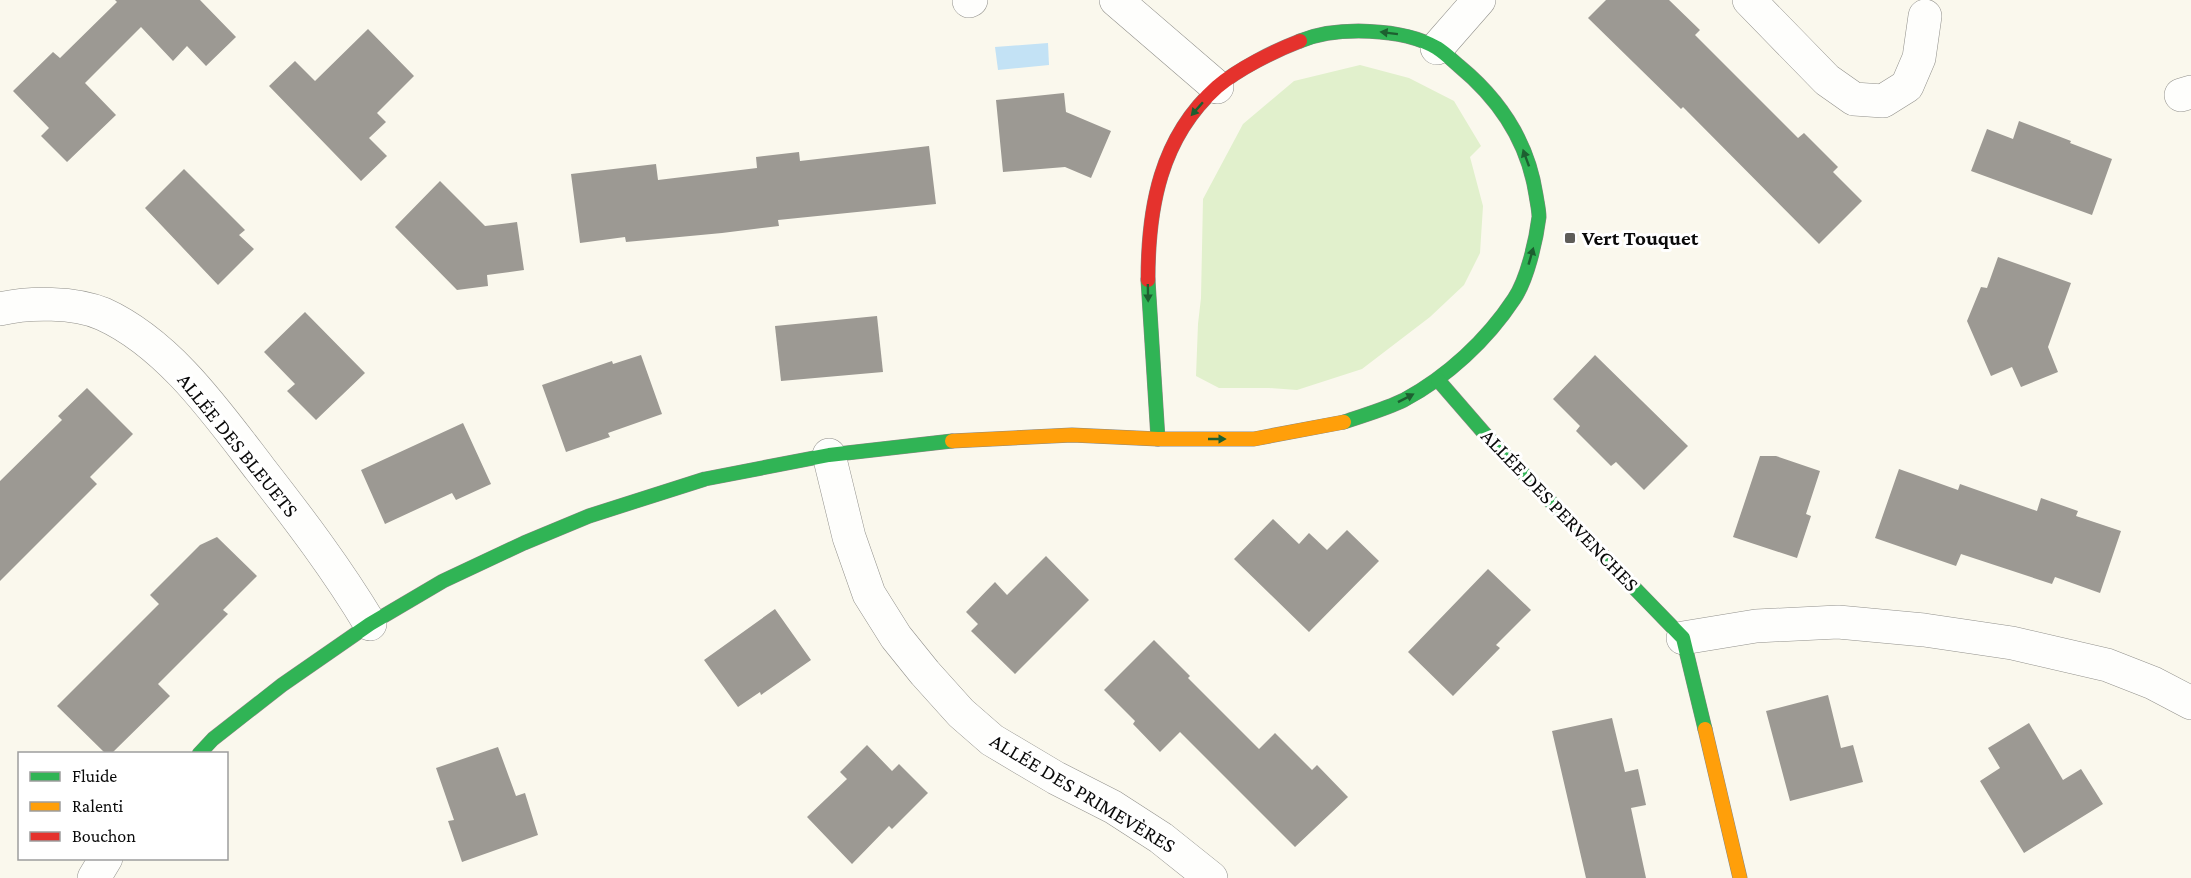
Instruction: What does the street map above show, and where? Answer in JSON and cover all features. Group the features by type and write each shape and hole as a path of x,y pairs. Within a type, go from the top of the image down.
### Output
{"street":[{"path":"1116,0 1217,87"},
{"path":"1437,48 1479,0"},
{"path":"1749,0 1827,80 1854,99 1883,101 1907,86 1919,58 1925,16"},
{"path":"200,752 213,739 282,685 370,624 443,581 589,516 705,479 830,455 921,443 996,437 1071,435 1158,439 1254,439 1339,424 1402,401 1438,380 1484,336 1515,298 1532,256 1539,215 1533,176 1520,140 1498,104 1470,75 1437,48 1395,33 1356,31 1312,36 1270,53 1217,87 1187,121 1165,160 1156,192 1148,239 1148,284 1158,439"},
{"name":"ALLÉE DES BLEUETS","path":"0,309 21,304 63,305 101,314 135,333 170,362 208,402 319,545 370,624"},
{"name":"ALLÉE DES PERVENCHES","path":"1438,380 1484,433 1683,638"},
{"name":"ALLÉE DES PRIMEVÈRES","path":"830,455 849,537 869,594 896,637 961,713 992,740 1056,778 1113,807 1161,838 1211,878"},
{"path":"1740,878 1683,638 1756,626 1838,621 1924,630 2012,643 2107,665 2153,683 2191,704"},
{"path":"94,878 105,860"}],"green space":[{"path":"1360,65 1409,78 1454,101 1481,146 1470,157 1483,206 1480,253 1464,285 1430,317 1362,369 1297,390 1219,388 1196,376 1201,298 1203,199 1243,124 1294,81"}],"water":[{"path":"1048,43 1049,65 998,70 995,47"}],"building":[{"path":"115,0 200,0 236,37 206,66 187,46 173,61 141,27 85,83 116,115 67,162 41,136 49,128 13,91 53,52 60,58 117,2"},
{"path":"1606,0 1669,0 1700,30 1695,35 1798,138 1804,133 1838,167 1833,172 1862,201 1819,244 1683,107 1681,109 1588,18"},
{"path":"368,29 414,76 377,113 386,122 369,138 387,156 361,181 269,86 295,61 315,81"},
{"path":"1064,93 1066,112 1111,131 1091,178 1065,167 1003,172 996,100"},
{"path":"2019,121 2112,159 2092,215 1971,171 1987,129 2013,139"},
{"path":"929,146 936,204 778,220 779,226 722,233 626,242 625,237 580,243 571,174 656,164 658,180 757,168 756,157 799,152 800,161"},
{"path":"184,169 245,230 239,235 254,249 218,285 145,208"},
{"path":"440,181 485,226 517,222 524,270 487,275 488,286 457,290 395,227"},
{"path":"1998,257 2071,283 2048,347 2058,372 2021,387 2012,367 1991,376 1967,321 1981,287 1987,288"},
{"path":"305,312 365,373 316,420 287,391 295,384 264,352"},
{"path":"877,316 883,372 781,381 775,326"},
{"path":"641,355 662,414 608,433 610,437 566,452 542,385 612,361 613,364"},
{"path":"1595,355 1688,446 1644,490 1616,462 1611,466 1576,431 1580,426 1553,399"},
{"path":"87,388 133,434 90,477 97,484 0,581 0,481 62,420 58,416"},
{"path":"463,423 491,484 456,500 452,493 385,524 361,470"},
{"path":"1760,456 1776,456 1820,471 1806,514 1811,516 1797,558 1733,537"},
{"path":"1899,469 1958,490 1960,484 2037,511 2041,498 2078,511 2076,516 2121,531 2100,593 2055,577 2052,584 1961,554 1956,566 1875,538"},
{"path":"1273,519 1299,544 1309,533 1327,550 1347,530 1379,561 1309,632 1234,559"},
{"path":"217,537 257,576 223,610 228,614 158,684 170,696 113,752 104,752 57,706 159,604 150,595 200,545"},
{"path":"1046,556 1089,600 1015,674 971,631 978,624 966,612 995,582 1007,595"},
{"path":"1488,569 1531,610 1496,645 1500,648 1453,696 1408,652"},
{"path":"775,609 811,660 761,695 760,692 738,707 704,660"},
{"path":"1154,640 1190,676 1188,678 1259,749 1275,733 1312,770 1317,765 1348,797 1295,847 1180,732 1160,752 1133,724 1135,721 1104,690"},
{"path":"1828,695 1841,748 1853,745 1863,782 1790,801 1766,711"},
{"path":"1612,718 1625,772 1638,769 1646,805 1631,808 1646,878 1586,878 1552,731"},
{"path":"2029,723 2063,780 2081,769 2103,804 2024,853 1980,781 2000,768 1988,748"},
{"path":"867,745 892,771 899,764 928,793 892,829 889,826 852,864 807,817 847,779 840,772"},
{"path":"498,747 516,796 525,793 538,835 462,862 448,821 454,820 436,768"}],"traffic: fast":[{"path":"1300,41 1332,33 1370,31 1406,36 1423,41 1440,50 1487,93 1510,123 1526,157 1539,212 1533,248 1519,291 1479,343 1451,369 1420,391 1390,406 1344,422"},
{"path":"1148,280 1158,439"},
{"path":"1438,380 1484,433 1683,638 1705,729"},
{"path":"201,752 213,739 282,685 370,624 443,581 589,516 705,479 829,455 952,441"}],"traffic: slow":[{"path":"952,441 1072,435 1158,439 1254,439 1344,422"},
{"path":"1705,729 1740,878"}],"traffic: jam":[{"path":"1148,280 1155,201 1170,151 1182,129 1198,107 1226,80 1257,61 1300,41"}],"place":[{"name":"Vert Touquet","path":"1570,238"}]}
